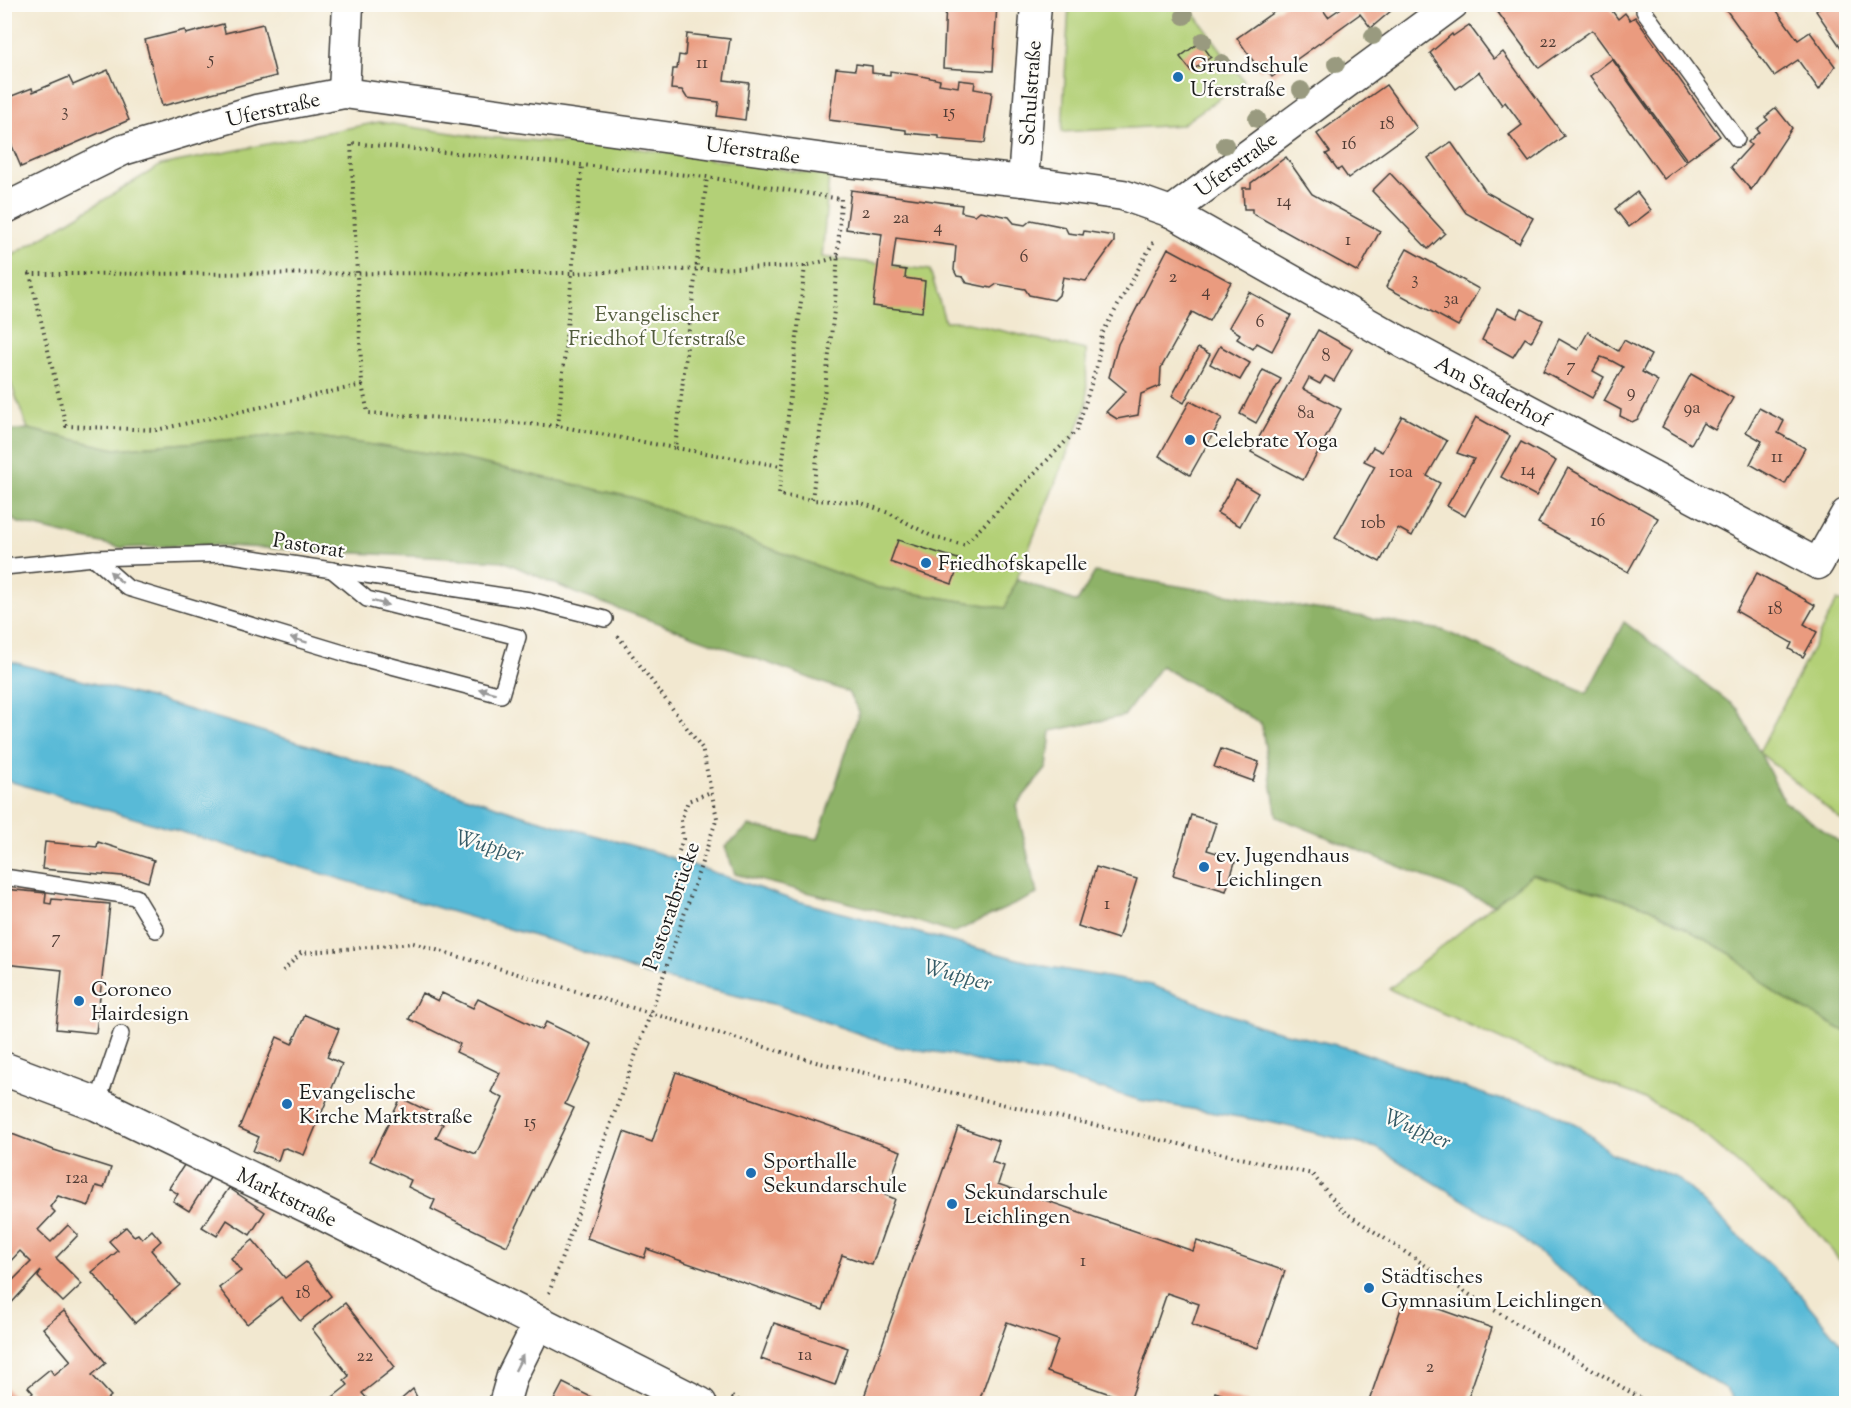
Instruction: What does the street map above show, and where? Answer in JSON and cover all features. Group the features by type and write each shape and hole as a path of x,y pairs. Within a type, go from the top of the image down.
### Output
{"main road":[{"name":"Marktstraße","path":"4,1070 98,1104 322,1213 700,1404"}],"street":[{"path":"344,93 348,4"},
{"name":"Schulstraße","path":"1023,181 1036,4"},
{"name":"Uferstraße","path":"4,209 123,150 256,111 344,93 847,162 1023,181 1123,195 1171,212 1453,4"},
{"name":"Am Staderhof","path":"1171,212 1403,343 1818,564 1846,514"},
{"path":"504,1404 512,1376 551,1330"}],"lane":[{"path":"1645,4 1644,11 1737,139"},
{"name":"Pastorat","path":"4,567 94,558 226,554 530,600 605,619"},
{"path":"94,558 128,588 350,655 501,695 518,637 367,599 332,570"},
{"path":"4,877 136,897 156,930"},
{"path":"98,1104 121,1034"}],"path":[{"path":"782,466 558,426 368,413 362,385 351,143 707,177 841,199"},
{"path":"812,500 838,257 841,199 847,162"},
{"path":"558,426 582,165"},
{"path":"675,448 707,177"},
{"path":"805,266 779,495 812,500 859,502 889,513 933,537 964,545 1077,430 1096,365 1102,333 1171,212"},
{"path":"362,385 156,430 66,426 30,274 573,273 805,266 838,257"},
{"path":"605,619 702,748 712,792 688,801 681,820 683,839 679,851"},
{"name":"Pastoratbrücke","path":"551,1330 653,1005 717,818 712,792"},
{"path":"283,971 301,953 413,943 650,1015 816,1062 1312,1174 1343,1210 1476,1299 1650,1404"}],"green space":[{"path":"1069,5 1188,5 1244,81 1181,125 1062,132"},
{"name":"Evangelischer Friedhof Uferstraße","path":"379,122 472,136 634,148 829,176 822,257 930,270 945,321 959,321 1086,350 1087,404 1005,608 874,587 634,498 454,457 298,434 115,449 28,429 5,368 5,260 161,165"},
{"path":"28,429 115,449 298,434 454,457 634,498 874,587 1005,608 1017,579 1077,602 1095,572 1442,630 1587,693 1624,622 1738,709 1784,801 1846,847 1846,1032 1777,995 1731,954 1648,907 1532,874 1494,905 1277,817 1261,723 1161,666 1124,716 1051,731 1047,768 1016,805 1037,894 953,933 897,915 735,874 725,847 749,826 818,839 859,712 848,692 578,594 503,561 207,545 122,548 19,523 5,515 5,431"},
{"path":"1837,600 1846,605 1846,824 1759,752"},
{"path":"1532,874 1648,907 1731,954 1777,995 1846,1032 1846,1268 1814,1229 1691,1124 1637,1095 1575,1073 1389,989"}],"water":[{"name":"Wupper","path":"5,660 149,698 332,752 526,816 655,852 790,899 1044,966 1151,985 1265,1028 1349,1048 1498,1099 1543,1107 1579,1126 1611,1153 1677,1178 1795,1289 1846,1349 1846,1403 1738,1403 1726,1389 1658,1348 1598,1296 1558,1269 1510,1228 1377,1148 1274,1123 1139,1100 1061,1077 991,1065 950,1054 897,1047 777,1005 646,975 561,944 5,780"}],"building":[{"path":"946,4 997,4 993,71 943,68"},
{"path":"1285,4 1319,4 1328,17 1347,4 1399,4 1371,28 1360,14 1272,77 1265,67 1260,71 1237,38"},
{"path":"1497,4 1607,4 1618,19 1625,13 1630,20 1635,17 1720,136 1687,160 1592,30 1539,68 1494,7"},
{"path":"1722,4 1772,4 1798,40 1810,32 1835,66 1819,90 1798,60 1774,76"},
{"path":"1825,4 1841,4 1846,12 1846,47 1842,49 1816,11"},
{"path":"223,24 225,33 263,24 276,76 162,106 145,40 185,30 186,34"},
{"path":"1469,25 1494,59 1503,52 1564,136 1529,162 1509,135 1522,125 1505,102 1502,105 1479,72 1456,89 1430,53 1452,34 1453,36"},
{"path":"687,34 730,39 724,80 749,83 745,120 717,116 719,102 687,98 682,90 671,89 673,69 677,69 679,55 685,56"},
{"path":"1200,42 1211,57 1191,71 1180,57"},
{"path":"1612,59 1686,162 1664,179 1590,76"},
{"path":"856,64 872,66 872,73 890,75 890,71 917,75 940,80 939,84 958,87 959,80 975,82 974,89 992,92 985,143 939,139 939,136 906,133 906,130 829,120 836,68 855,70"},
{"path":"108,70 129,120 21,167 4,127 4,99 32,88 33,92 69,77 73,85"},
{"path":"1386,85 1417,128 1348,178 1341,168 1338,170 1326,154 1330,152 1317,134"},
{"path":"1776,108 1792,128 1751,190 1731,167 1751,145 1748,142 1759,132 1757,129 1768,120 1765,117"},
{"path":"1451,142 1486,192 1533,218 1519,243 1466,213 1428,158"},
{"path":"1286,157 1312,194 1380,231 1358,272 1252,213 1252,209 1244,209 1243,188 1251,188 1251,183"},
{"path":"1390,173 1445,233 1428,249 1372,191"},
{"path":"851,190 962,205 961,212 975,215 980,211 1009,217 1014,223 1025,225 1031,220 1065,227 1068,233 1083,235 1084,231 1114,236 1114,242 1086,281 1063,277 1059,295 1054,300 1029,295 1025,289 997,284 991,288 967,283 963,277 957,276 954,270 956,246 896,238 892,268 906,270 905,278 925,281 922,312 873,306 882,234 846,229"},
{"path":"1637,192 1651,210 1629,227 1615,209"},
{"path":"1168,248 1231,282 1209,321 1192,312 1161,368 1160,386 1141,394 1138,415 1117,419 1106,412 1126,391 1109,377 1118,344"},
{"path":"1407,249 1479,289 1458,326 1386,287"},
{"path":"1249,292 1291,315 1272,351 1257,343 1253,349 1237,339 1240,334 1229,327"},
{"path":"1497,308 1517,318 1522,309 1543,320 1531,342 1525,338 1513,357 1482,340"},
{"path":"1318,330 1352,349 1334,381 1325,376 1320,384 1309,378 1303,389 1341,409 1303,480 1251,452"},
{"path":"1588,332 1618,351 1624,340 1651,355 1642,372 1658,381 1638,419 1632,422 1620,416 1621,410 1604,401 1623,367 1612,361 1601,357 1593,371 1604,377 1592,398 1543,371 1559,339 1578,350"},
{"path":"1220,346 1250,363 1240,380 1210,364"},
{"path":"1198,348 1210,354 1184,403 1172,396"},
{"path":"1263,370 1281,379 1256,423 1240,414"},
{"path":"1691,374 1733,398 1715,430 1703,423 1691,444 1662,427"},
{"path":"1190,401 1222,418 1190,475 1159,456"},
{"path":"1759,408 1784,421 1778,433 1805,448 1785,484 1750,464 1762,441 1746,432"},
{"path":"1402,416 1447,441 1427,476 1440,483 1412,536 1398,528 1380,562 1335,538 1375,466 1364,461 1373,447 1382,452"},
{"path":"1476,417 1510,436 1465,516 1447,506 1474,459 1457,453"},
{"path":"1521,442 1556,461 1536,496 1501,477"},
{"path":"1568,468 1658,518 1628,572 1538,523"},
{"path":"1236,480 1258,493 1240,526 1217,513"},
{"name":"Friedhofskapelle","path":"898,540 961,560 952,584 890,562"},
{"path":"1757,573 1815,605 1804,624 1817,632 1803,657 1789,649 1792,643 1736,611"},
{"path":"1221,749 1259,762 1253,781 1214,767"},
{"name":"ev. Jugendhaus Leichlingen","path":"1191,815 1216,823 1207,850 1236,859 1226,891 1173,875"},
{"path":"45,842 97,847 98,842 154,860 148,882 134,877 42,869"},
{"path":"1096,867 1137,879 1118,939 1078,926"},
{"path":"4,889 46,893 45,903 51,904 52,899 110,904 96,1033 56,1029 62,970 4,964"},
{"path":"422,993 438,1001 442,993 473,1008 478,999 542,1030 546,1022 592,1044 565,1104 574,1108 507,1246 431,1209 435,1200 408,1187 411,1180 370,1161 401,1098 430,1112 427,1117 443,1124 436,1138 476,1154 503,1098 491,1092 500,1073 456,1052 460,1044 409,1019"},
{"name":"Evangelische Kirche Marktstraße","path":"305,1015 339,1029 327,1057 342,1064 304,1155 286,1148 282,1149 278,1161 253,1151 259,1137 239,1128 277,1037 292,1044"},
{"name":"Sporthalle Sekundarschule","path":"676,1072 901,1151 885,1195 895,1199 872,1265 842,1255 823,1310 647,1249 644,1258 587,1238 624,1132 652,1142"},
{"name":"Sekundarschule Leichlingen","path":"958,1127 999,1141 992,1162 1004,1166 998,1184 1193,1251 1197,1241 1285,1271 1258,1348 1192,1325 1199,1304 1167,1293 1130,1401 1047,1372 1058,1340 1007,1322 978,1404 883,1404 864,1397"},
{"path":"4,1131 111,1168 104,1188 96,1186 89,1206 58,1196 50,1207 55,1212 38,1230 51,1242 68,1225 78,1235 56,1258 82,1284 63,1302 38,1277 41,1271 4,1311 4,1282 8,1285 31,1262 20,1251 4,1268"},
{"path":"186,1162 210,1178 189,1211 173,1201 178,1194 169,1188"},
{"path":"229,1188 265,1212 250,1235 227,1220 217,1236 202,1227"},
{"path":"126,1227 134,1236 138,1234 142,1239 152,1230 161,1241 151,1250 180,1285 135,1323 92,1272 118,1251 109,1241"},
{"path":"253,1240 285,1278 306,1262 331,1296 300,1321 281,1297 247,1324 219,1288 241,1271 231,1258"},
{"path":"1405,1297 1492,1328 1466,1404 1368,1404"},
{"path":"345,1303 395,1367 362,1393 369,1401 366,1404 324,1404 348,1385 344,1380 349,1376 312,1329"},
{"path":"64,1311 106,1363 92,1375 111,1396 102,1404 26,1404 26,1399 33,1393 28,1387 50,1369 54,1375 71,1361 43,1328"},
{"path":"774,1323 848,1348 835,1385 761,1359"},
{"path":"563,1383 595,1399 593,1404 552,1404"},
{"path":"4,1385 19,1404 4,1404"},
{"path":"413,1389 420,1404 396,1404"},
{"path":"1215,1392 1248,1403 1248,1404 1211,1404"}],"place":[{"name":"Grundschule Uferstraße","path":"1178,77"},
{"name":"Celebrate Yoga","path":"1190,440"},
{"name":"Friedhofskapelle","path":"926,563"},
{"name":"ev. Jugendhaus Leichlingen","path":"1204,867"},
{"name":"Coroneo Hairdesign","path":"79,1001"},
{"name":"Evangelische Kirche Marktstraße","path":"287,1104"},
{"name":"Sporthalle Sekundarschule","path":"751,1173"},
{"name":"Sekundarschule Leichlingen","path":"952,1204"},
{"name":"Städtisches Gymnasium Leichlingen","path":"1369,1288"}]}
